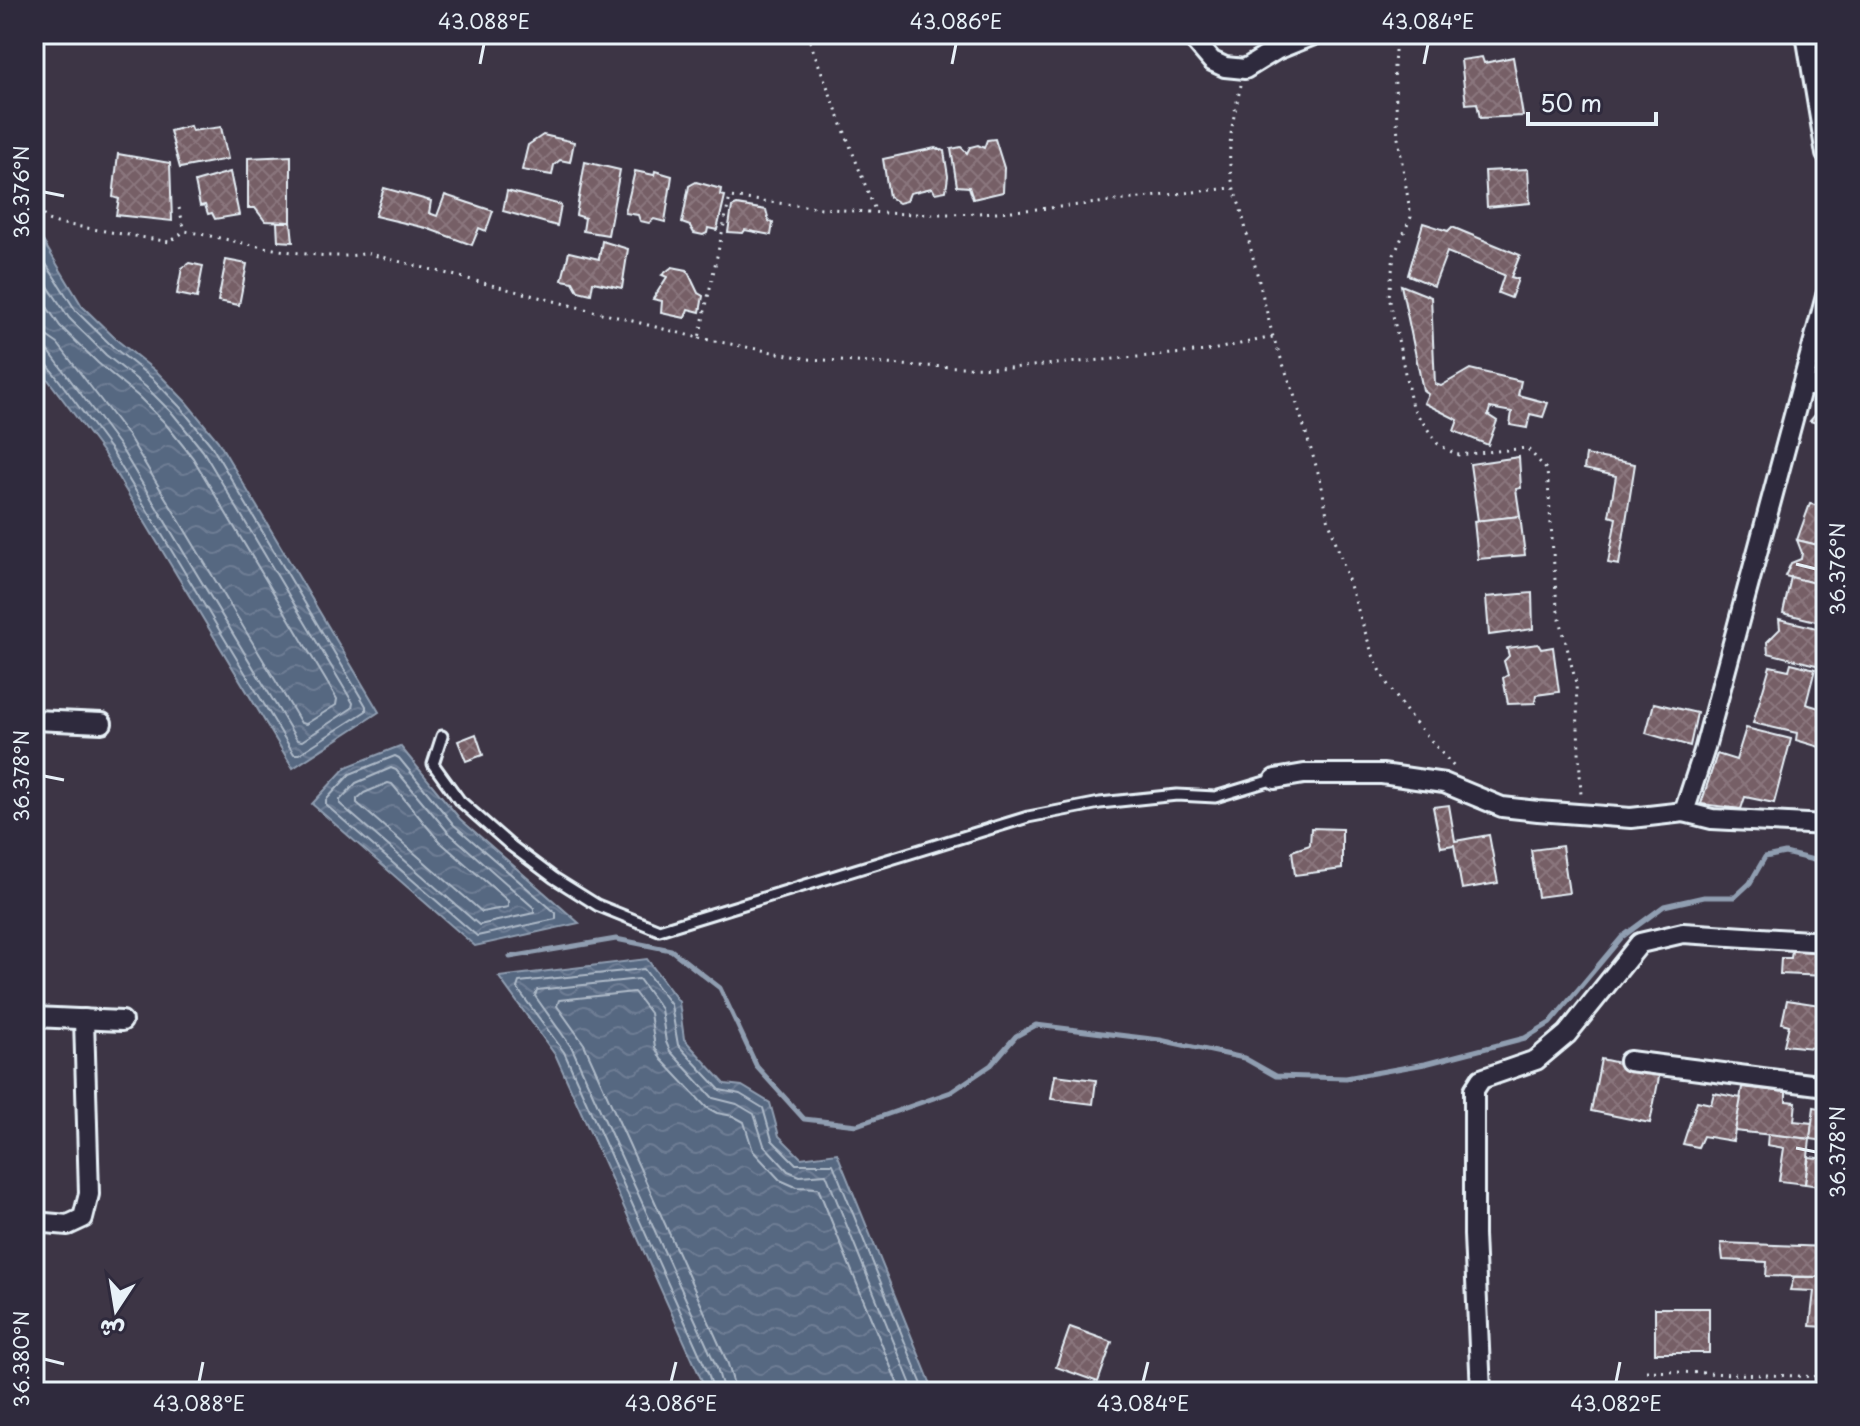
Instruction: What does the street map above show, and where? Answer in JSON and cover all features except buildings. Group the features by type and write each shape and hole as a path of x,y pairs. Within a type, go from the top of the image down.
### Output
{"street":[{"path":"1189,34 1212,61 1225,67 1245,69 1276,50 1316,34"},
{"path":"1806,34 1826,154"},
{"path":"1684,812 1704,751 1826,296"},
{"path":"1802,386 1826,386"},
{"path":"34,729 34,720 102,723"},
{"path":"1275,779 1304,774 1382,774 1444,783 1502,807 1631,818 1684,812 1712,819 1826,825"},
{"path":"1481,1392 1474,1235 1474,1090 1481,1079 1536,1060 1567,1034 1640,943 1683,933 1826,942"},
{"path":"34,1017 122,1021"},
{"path":"34,1222 68,1225 83,1218 89,1194 84,1019"},
{"path":"1629,1061 1826,1086"}],"lane":[{"path":"442,736 433,764 459,800 510,845 554,878 597,905 659,930 1028,817 1100,803 1161,796 1215,797 1275,779"}],"path":[{"path":"807,34 876,213"},
{"path":"1396,34 1394,67 1398,138 1411,217 1394,255 1389,296 1412,407 1438,444 1457,455 1527,448 1547,470 1557,607 1576,683 1581,813"},
{"path":"1245,69 1232,117 1229,168 1232,188 1240,206 1273,337 1321,482 1327,515 1372,653 1386,682 1408,714 1460,774"},
{"path":"34,144 39,207 45,219 170,242 185,231 339,257 349,258 366,253 699,338 809,359 1009,368 1207,351 1273,337"},
{"path":"699,338 730,197 876,213 924,215 1014,212 1232,188"},
{"path":"179,208 185,231"},
{"path":"1646,1371 1826,1377"}],"water":[{"path":"34,226 82,306 118,341 158,373 218,441 379,712 293,768 104,454 34,361"},
{"path":"400,746 460,819 579,923 475,946 312,804 346,767"},
{"path":"647,959 679,1002 684,1039 725,1084 742,1086 770,1103 779,1136 801,1158 837,1153 934,1392 707,1392 556,1056 499,977"}],"waterway":[{"path":"510,957 616,939 671,950 720,988 757,1067 804,1119 857,1125 951,1092 991,1065 1016,1036 1036,1025 1160,1040 1244,1058 1276,1076 1346,1078 1425,1064 1525,1038 1550,1023 1622,937 1664,906 1704,897 1735,897 1750,883 1765,857 1785,853 1826,863"}]}
